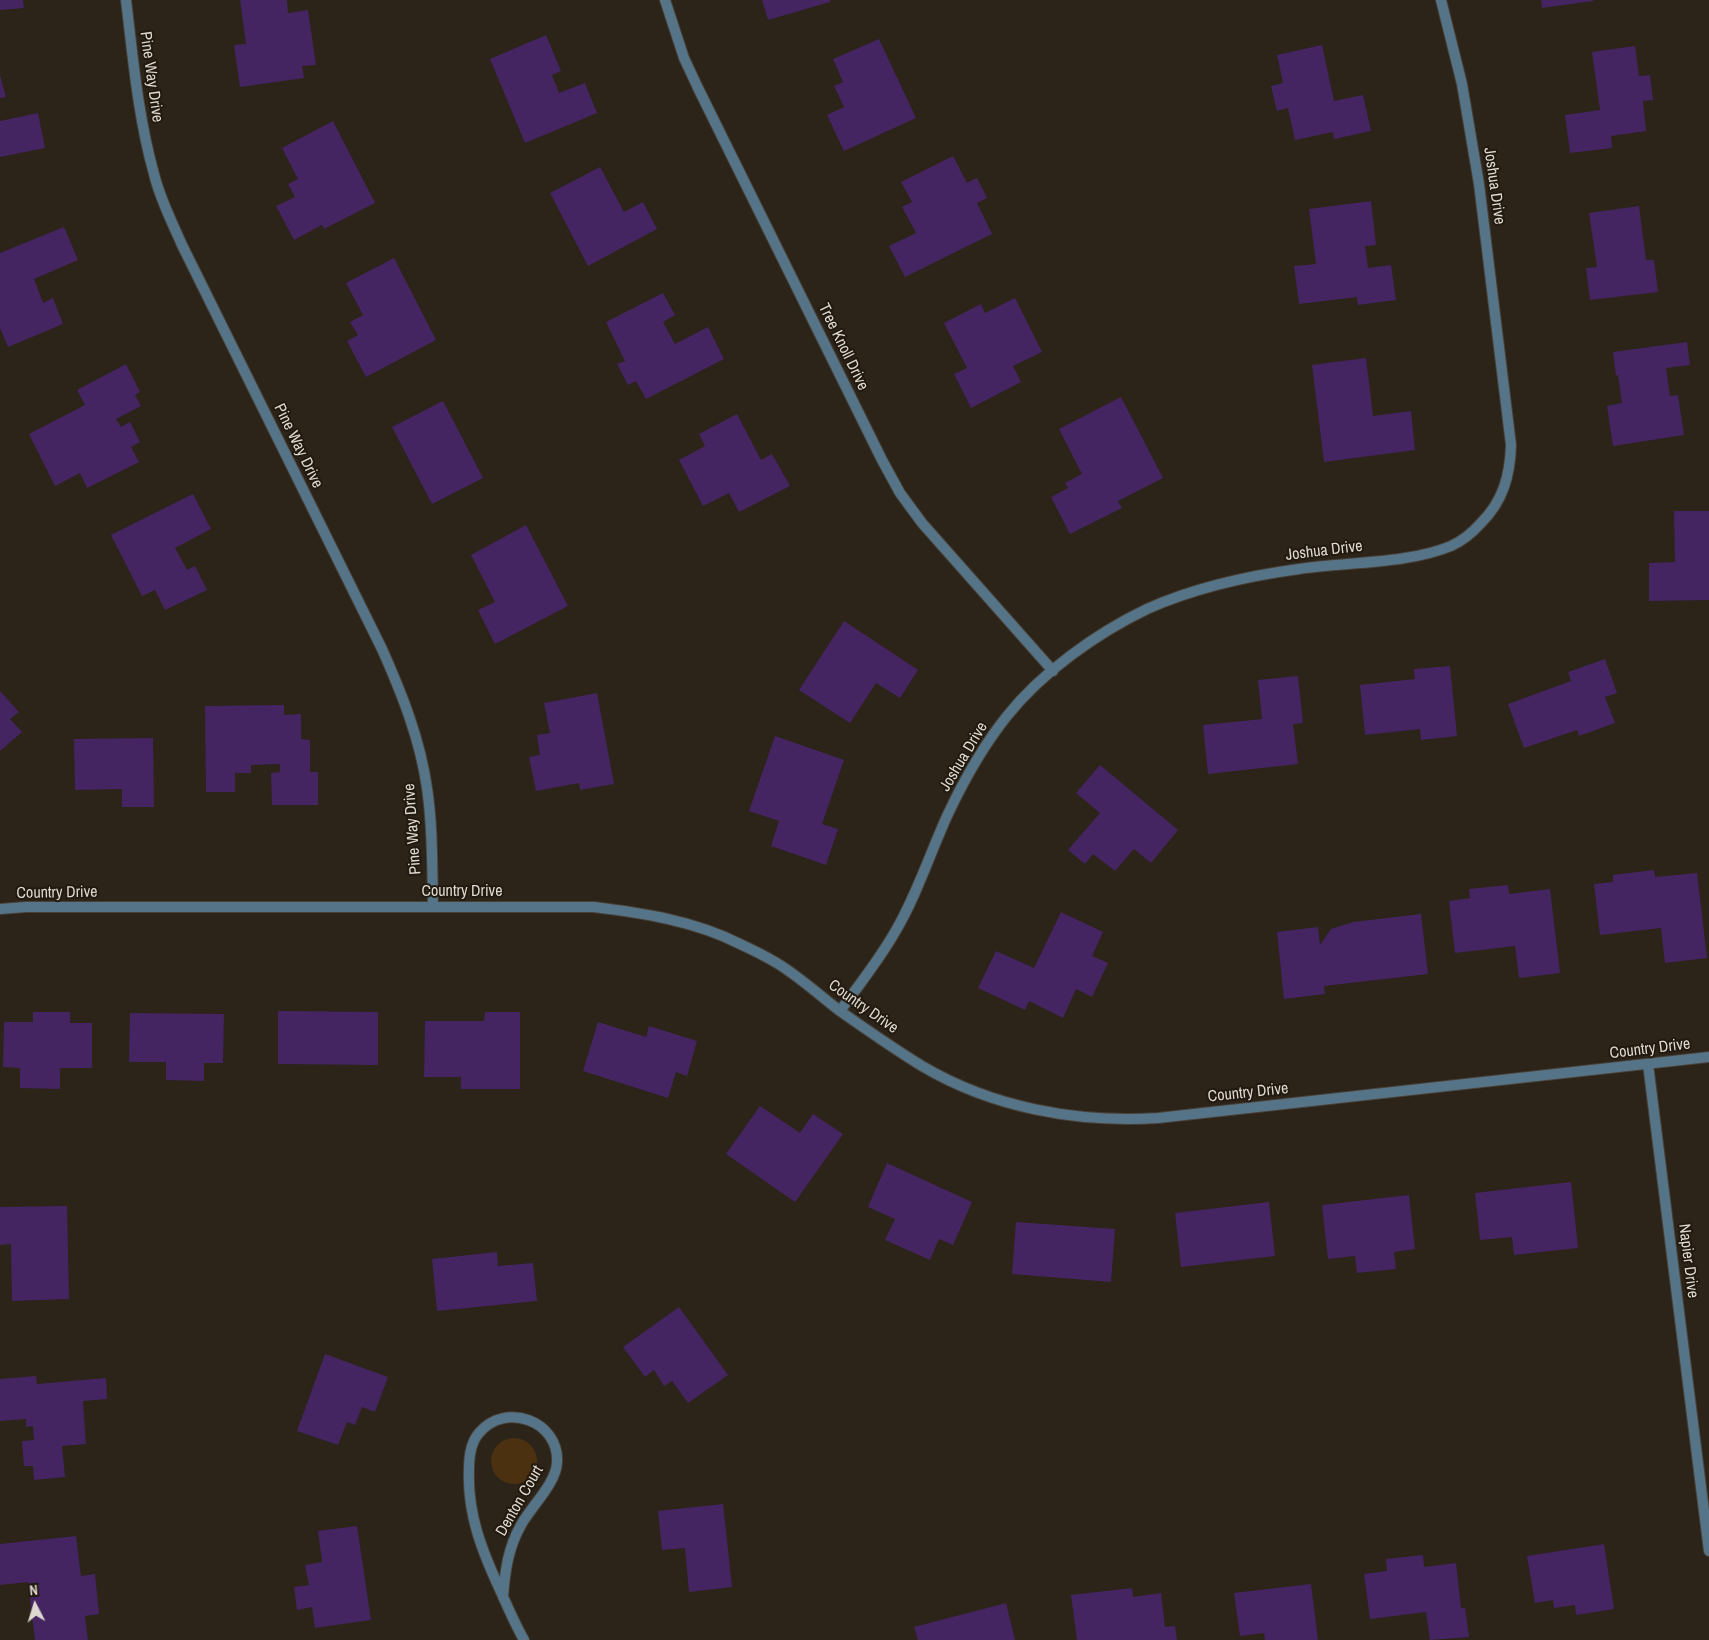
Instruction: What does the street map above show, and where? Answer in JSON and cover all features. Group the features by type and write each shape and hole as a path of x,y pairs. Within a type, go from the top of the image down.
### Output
{"street":[{"name":"Pine Way Drive","path":"126,0 142,120 154,176 165,207 186,254 382,649 408,710 416,735 427,787 431,829 433,907"},
{"name":"Tree Knoll Drive","path":"666,0 684,58 698,88 900,493 922,523 1053,671"},
{"name":"Joshua Drive","path":"840,1011 896,932 914,896 947,817 975,762 1008,715 1028,692 1086,645 1122,622 1177,597 1236,579 1302,568 1407,557 1434,552 1453,545 1473,532 1490,514 1500,497 1508,473 1511,445 1481,194 1462,84 1441,0"},
{"name":"Country Drive","path":"0,909 26,907 594,907 636,912 697,927 738,943 786,968 840,1011 922,1066 981,1094 1012,1104 1052,1113 1094,1118 1130,1120 1158,1118 1709,1057"},
{"name":"Napier Drive","path":"1648,1064 1709,1551"},
{"name":"Denton Court","path":"504,1598 509,1551 520,1526 554,1475 557,1463 553,1442 548,1432 528,1419 516,1416 508,1416 499,1420 488,1425 478,1433 469,1460 468,1485 471,1510 480,1544 511,1615 524,1640"}],"shaded area":[{"path":"519,1438 523,1439 533,1448 536,1452 536,1470 527,1480 519,1484 509,1484 501,1480 492,1470 491,1456 495,1448 505,1439"}],"building":[{"path":"0,0 23,0 24,8 0,10"},
{"path":"240,0 287,0 288,13 308,10 316,65 302,66 304,78 240,87 234,45 246,44"},
{"path":"762,0 830,0 830,2 768,20"},
{"path":"1541,0 1593,0 1593,1 1542,8"},
{"path":"546,35 561,71 552,75 559,93 585,83 597,113 525,143 490,59"},
{"path":"879,39 916,118 844,151 827,115 844,107 834,86 843,82 833,59"},
{"path":"1322,45 1334,101 1363,95 1371,131 1334,139 1333,132 1295,140 1288,108 1277,111 1271,86 1283,83 1277,55"},
{"path":"1635,46 1639,76 1650,75 1653,100 1643,101 1646,131 1611,136 1612,148 1570,153 1565,115 1600,110 1592,52"},
{"path":"0,75 6,97 0,98"},
{"path":"38,113 45,148 0,157 0,121"},
{"path":"333,121 375,203 324,229 322,225 294,240 276,206 295,197 288,184 298,179 282,148"},
{"path":"953,156 967,183 977,178 987,198 977,203 992,234 905,277 889,246 916,233 902,207 912,202 901,182"},
{"path":"600,167 624,212 643,202 657,229 588,266 550,193"},
{"path":"1371,201 1376,245 1365,246 1368,268 1391,265 1396,300 1358,305 1357,297 1299,304 1294,266 1316,264 1309,209"},
{"path":"1639,206 1646,260 1654,260 1658,292 1590,300 1586,268 1597,267 1589,213"},
{"path":"64,227 78,260 34,279 43,303 53,298 63,324 8,347 0,328 0,253"},
{"path":"394,258 436,340 366,377 347,341 358,335 350,322 363,315 346,283"},
{"path":"663,293 675,315 663,322 675,344 708,327 724,359 646,399 636,381 628,385 617,364 625,361 606,322"},
{"path":"1015,298 1042,352 1013,366 1021,382 971,408 954,374 967,368 944,323 981,304 985,313"},
{"path":"1687,342 1690,365 1666,368 1670,396 1678,395 1684,435 1613,446 1607,406 1622,403 1613,352"},
{"path":"1366,358 1373,416 1411,411 1415,450 1324,462 1312,365"},
{"path":"126,364 140,392 135,395 141,406 116,419 121,427 130,422 140,442 131,447 139,462 87,488 80,473 55,486 29,434 85,405 77,390"},
{"path":"1121,397 1163,478 1118,501 1122,508 1070,534 1051,497 1068,488 1065,483 1082,474 1059,429"},
{"path":"443,401 483,478 432,504 392,427"},
{"path":"737,414 761,460 772,454 790,486 739,512 729,493 703,506 679,460 705,446 699,434"},
{"path":"193,494 211,529 175,548 187,570 195,566 207,590 165,610 155,590 142,596 111,535"},
{"path":"1674,511 1709,511 1709,600 1649,601 1649,563 1675,562"},
{"path":"526,525 568,606 495,644 478,610 495,602 471,555"},
{"path":"844,621 918,670 900,698 876,683 850,723 799,690"},
{"path":"1605,659 1617,693 1605,697 1615,723 1579,736 1577,730 1524,748 1508,704 1571,681 1568,672"},
{"path":"1450,666 1457,736 1421,740 1420,729 1365,735 1360,685 1415,679 1414,669"},
{"path":"1298,676 1303,723 1293,724 1298,764 1208,774 1203,725 1262,719 1258,680"},
{"path":"0,691 19,712 10,719 22,732 0,751"},
{"path":"597,693 614,784 580,790 579,783 536,791 529,757 540,755 537,735 550,733 544,703"},
{"path":"284,705 284,715 301,714 301,739 310,740 310,772 318,772 318,805 272,805 271,773 280,772 280,764 251,765 251,773 235,773 235,792 206,792 205,706"},
{"path":"775,736 844,760 822,824 838,829 826,865 771,846 779,821 749,811"},
{"path":"153,738 154,807 122,807 122,789 75,790 74,739"},
{"path":"1100,765 1178,830 1151,863 1134,849 1115,871 1093,854 1085,864 1068,850 1100,813 1076,793"},
{"path":"1654,870 1655,877 1697,873 1707,958 1665,963 1661,928 1600,935 1594,884 1613,882 1613,875"},
{"path":"1508,885 1509,894 1550,889 1560,973 1519,978 1515,946 1455,953 1449,901 1470,898 1469,889"},
{"path":"1061,912 1103,932 1092,956 1108,963 1092,997 1076,989 1063,1018 1029,1001 1025,1010 978,988 996,951 1034,968"},
{"path":"1421,914 1428,974 1324,986 1325,994 1284,999 1277,932 1318,927 1320,945 1331,929 1353,922"},
{"path":"278,1011 378,1012 378,1065 278,1064"},
{"path":"33,1012 70,1012 70,1023 92,1023 92,1068 60,1068 60,1089 20,1088 20,1068 3,1067 4,1022 33,1022"},
{"path":"485,1012 520,1012 520,1089 461,1089 461,1077 424,1077 425,1021 484,1021"},
{"path":"130,1013 224,1014 223,1063 204,1063 204,1081 166,1080 166,1062 129,1062"},
{"path":"598,1022 646,1037 649,1026 697,1041 687,1076 676,1072 668,1098 583,1071"},
{"path":"760,1106 800,1133 813,1114 843,1134 795,1202 726,1154"},
{"path":"887,1163 972,1202 953,1245 939,1239 930,1260 885,1240 895,1219 868,1207"},
{"path":"1571,1182 1578,1248 1514,1255 1512,1237 1480,1240 1475,1193"},
{"path":"1409,1195 1415,1249 1394,1252 1396,1269 1357,1273 1355,1256 1328,1259 1322,1205"},
{"path":"1269,1202 1275,1256 1181,1267 1175,1213"},
{"path":"67,1206 69,1299 12,1301 11,1244 0,1245 0,1207"},
{"path":"1016,1222 1115,1229 1111,1282 1012,1274"},
{"path":"497,1252 498,1266 533,1263 537,1301 437,1311 432,1259"},
{"path":"679,1307 728,1375 688,1403 672,1381 664,1386 654,1370 645,1377 623,1347"},
{"path":"325,1354 388,1377 375,1412 362,1407 355,1425 347,1422 338,1445 297,1431"},
{"path":"36,1376 37,1384 106,1378 107,1399 83,1401 86,1444 62,1446 65,1477 34,1480 33,1466 24,1466 22,1441 34,1440 33,1426 26,1427 26,1419 0,1421 0,1379"},
{"path":"723,1504 732,1587 689,1592 685,1548 662,1550 658,1511"},
{"path":"357,1526 371,1620 315,1628 312,1607 297,1610 294,1587 309,1585 305,1565 322,1562 318,1531"},
{"path":"76,1536 81,1576 95,1574 99,1614 85,1616 88,1640 35,1640 28,1582 0,1585 0,1544"},
{"path":"1604,1544 1614,1609 1576,1615 1575,1605 1554,1608 1553,1600 1535,1603 1527,1556"},
{"path":"1423,1555 1424,1567 1456,1563 1461,1608 1465,1608 1469,1637 1430,1640 1426,1612 1370,1619 1364,1574 1387,1571 1386,1559"},
{"path":"1311,1584 1318,1640 1265,1640 1264,1633 1240,1636 1234,1593"},
{"path":"1132,1588 1133,1597 1161,1593 1165,1627 1175,1626 1177,1640 1077,1640 1071,1595"},
{"path":"1006,1603 1015,1640 918,1640 914,1627"}]}
